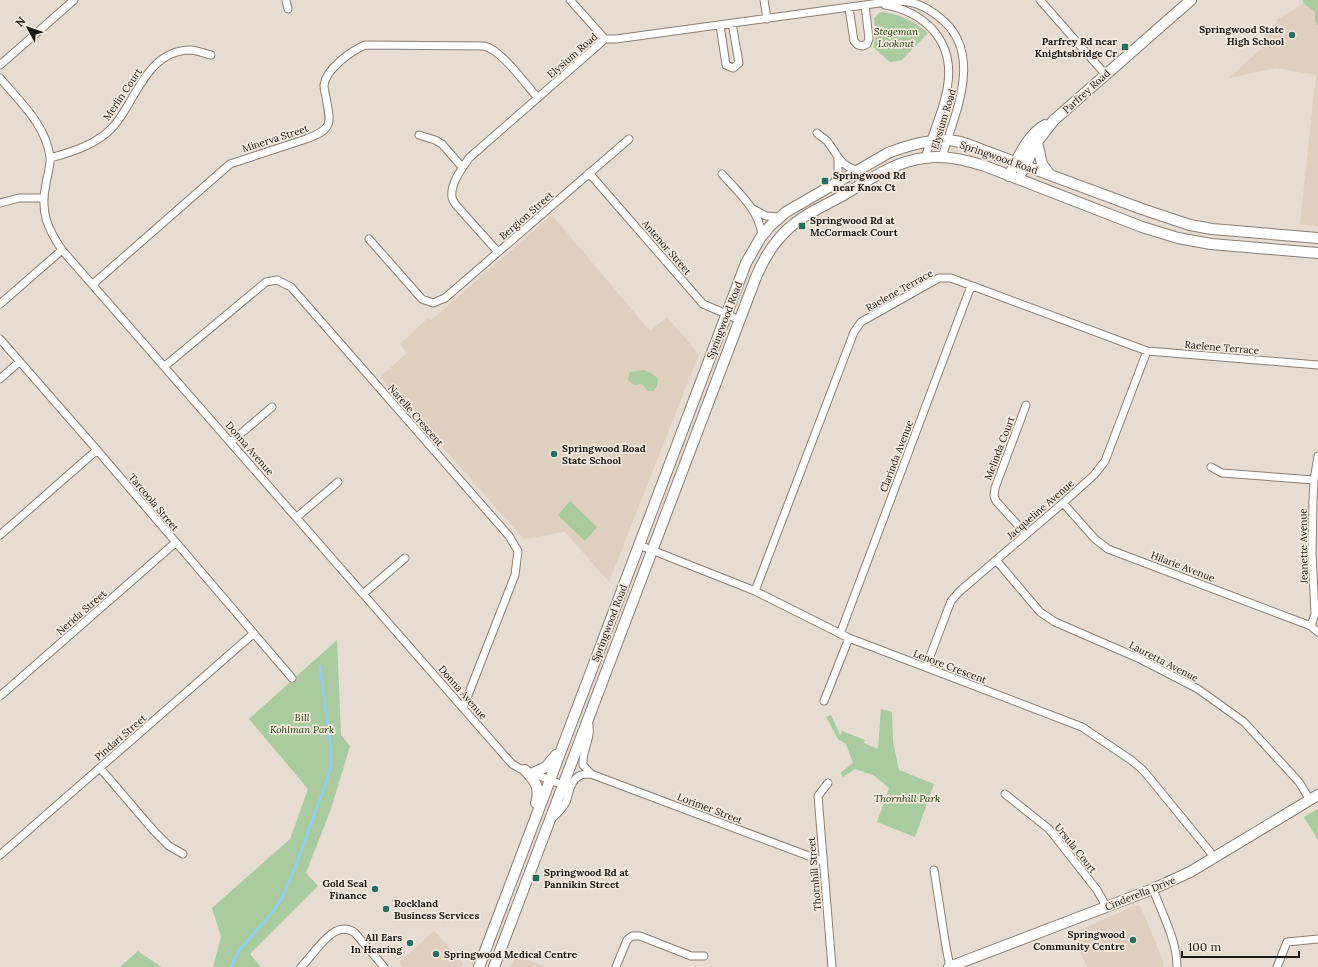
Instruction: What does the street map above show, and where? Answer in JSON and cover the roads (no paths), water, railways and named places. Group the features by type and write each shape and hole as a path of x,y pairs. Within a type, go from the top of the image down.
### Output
{"main road":[{"name":"Parfrey Road","path":"1020,164 1054,120 1191,0"},
{"name":"Parfrey Road","path":"1014,177 1031,136 1041,127 1054,120"},
{"name":"Springwood Road","path":"479,967 746,263 762,235 779,217 795,206 859,171 888,153 904,147 930,141 947,140 965,144 1190,225 1233,231 1318,238"},
{"path":"1036,142 1042,164 1050,175"},
{"name":"Springwood Road","path":"494,967 763,261 772,246 788,229 809,214 894,166 912,160 942,157 958,158 985,166 1142,226 1178,238 1210,244 1318,253"},
{"path":"534,821 534,809 538,791 529,772 549,764 562,747"},
{"name":"Cinderella Drive","path":"950,967 1153,889 1190,872 1314,797"}],"street":[{"path":"0,77 0,66 74,0"},
{"path":"286,0 288,9"},
{"path":"570,0 606,39"},
{"path":"764,0 767,19"},
{"path":"1040,0 1106,74"},
{"name":"Elysium Road","path":"498,252 456,205 452,198 452,188 462,167 469,158 606,39 616,39 849,8 856,3 865,5 906,1 918,4 930,10 952,29 962,54 964,82 942,157"},
{"name":"Elysium Road","path":"877,4 898,7 920,18 938,36 944,45 949,70 949,83 925,158"},
{"path":"849,8 854,41 858,45 863,46 867,44 869,39 865,5"},
{"path":"720,25 726,65 733,68 739,63 732,23"},
{"name":"Minerva Street","path":"93,284 230,164 312,137 325,130 330,116 324,86 327,74 354,50 365,45 490,47 504,59 538,98"},
{"name":"Merlin Court","path":"50,158 74,152 96,141 110,129 126,109 143,79 155,64 172,54 191,50 211,55"},
{"name":"Donna Avenue","path":"0,77 36,121 47,142 50,158 43,198 46,221 52,236 62,250 512,764 563,785"},
{"path":"817,133 826,140 838,159 848,167 859,171"},
{"path":"419,135 442,144 462,167"},
{"name":"Bergion Street","path":"369,240 422,299 433,303 445,298 629,139"},
{"path":"834,184 838,173 838,159"},
{"name":"Antenor Street","path":"589,173 703,304 740,320"},
{"path":"722,174 753,209 760,222 762,235"},
{"path":"0,203 19,198 43,198"},
{"path":"753,209 766,216 779,217"},
{"path":"0,304 62,250"},
{"name":"Raelene Terrace","path":"755,591 854,332 861,322 939,278 951,278 1147,351 1318,365"},
{"name":"Narelle Crescent","path":"165,366 266,282 277,280 291,287 509,536 518,551 515,575 463,708"},
{"name":"Clarinda Avenue","path":"840,634 971,286"},
{"name":"Tarcoola Street","path":"0,339 292,678"},
{"name":"Jacqueline Avenue","path":"926,667 952,601 960,591 1063,503 1094,475 1105,461 1147,351"},
{"path":"0,379 19,362"},
{"name":"Melinda Court","path":"1026,405 994,488 994,496 996,501 1026,534"},
{"path":"231,442 272,407"},
{"path":"0,535 97,450"},
{"name":"Jeanette Avenue","path":"1311,626 1315,614 1312,553 1314,480 1318,456"},
{"path":"1211,467 1222,473 1314,480"},
{"path":"297,517 338,482"},
{"name":"Hilarie Avenue","path":"1063,503 1095,539 1108,549 1311,626"},
{"name":"Nerida Street","path":"0,696 176,543"},
{"name":"Lenore Crescent","path":"639,545 755,591 849,638 1082,727 1131,760 1143,770 1215,858"},
{"path":"363,594 405,558"},
{"name":"Lauretta Avenue","path":"996,560 1040,612 1055,622 1138,658 1198,689 1244,722 1314,797"},
{"path":"1311,626 1318,632"},
{"name":"Pindari Street","path":"0,855 253,634"},
{"path":"824,701 849,638"},
{"path":"588,719 591,729 583,758 583,765 591,774"},
{"path":"100,768 154,831 169,846 182,854"},
{"path":"550,819 560,812 566,803 573,782 577,777 580,775 591,774"},
{"name":"Lorimer Street","path":"591,774 822,860"},
{"name":"Thornhill Street","path":"828,782 818,796 822,860 832,967"},
{"name":"Ursula Court","path":"1005,794 1048,829 1097,890 1106,906"},
{"path":"934,870 950,967"},
{"path":"1153,889 1177,955 1177,967"},
{"path":"301,967 330,935 345,929 356,934 384,967"},
{"path":"616,967 627,940 632,936 640,936 691,956 704,956"},
{"path":"1277,967 1287,942 1318,939"}],"waterway":[{"path":"231,967 238,952 274,910 282,898 295,868 327,780 331,765 331,749 320,666"}],"place":[{"name":"Springwood State High School","path":"1292,35"},
{"name":"Parfrey Rd near Knightsbridge Cr","path":"1125,47"},
{"name":"Springwood Rd near Knox Ct","path":"825,181"},
{"name":"Springwood Rd at McCormack Court","path":"802,226"},
{"name":"Springwood Road State School","path":"554,454"},
{"name":"Springwood Rd at Pannikin Street","path":"536,878"},
{"name":"Gold Seal Finance","path":"375,889"},
{"name":"Rockland Business Services","path":"386,909"},
{"name":"Springwood Community Centre","path":"1133,940"},
{"name":"All Ears In Hearing","path":"410,943"},
{"name":"Springwood Medical Centre","path":"436,954"}],"park label":[{"name":"Stegeman Lookout","path":"896,36"},
{"name":"Bill Kohlman Park","path":"302,722"},
{"name":"Thornhill Park","path":"907,798"}]}
